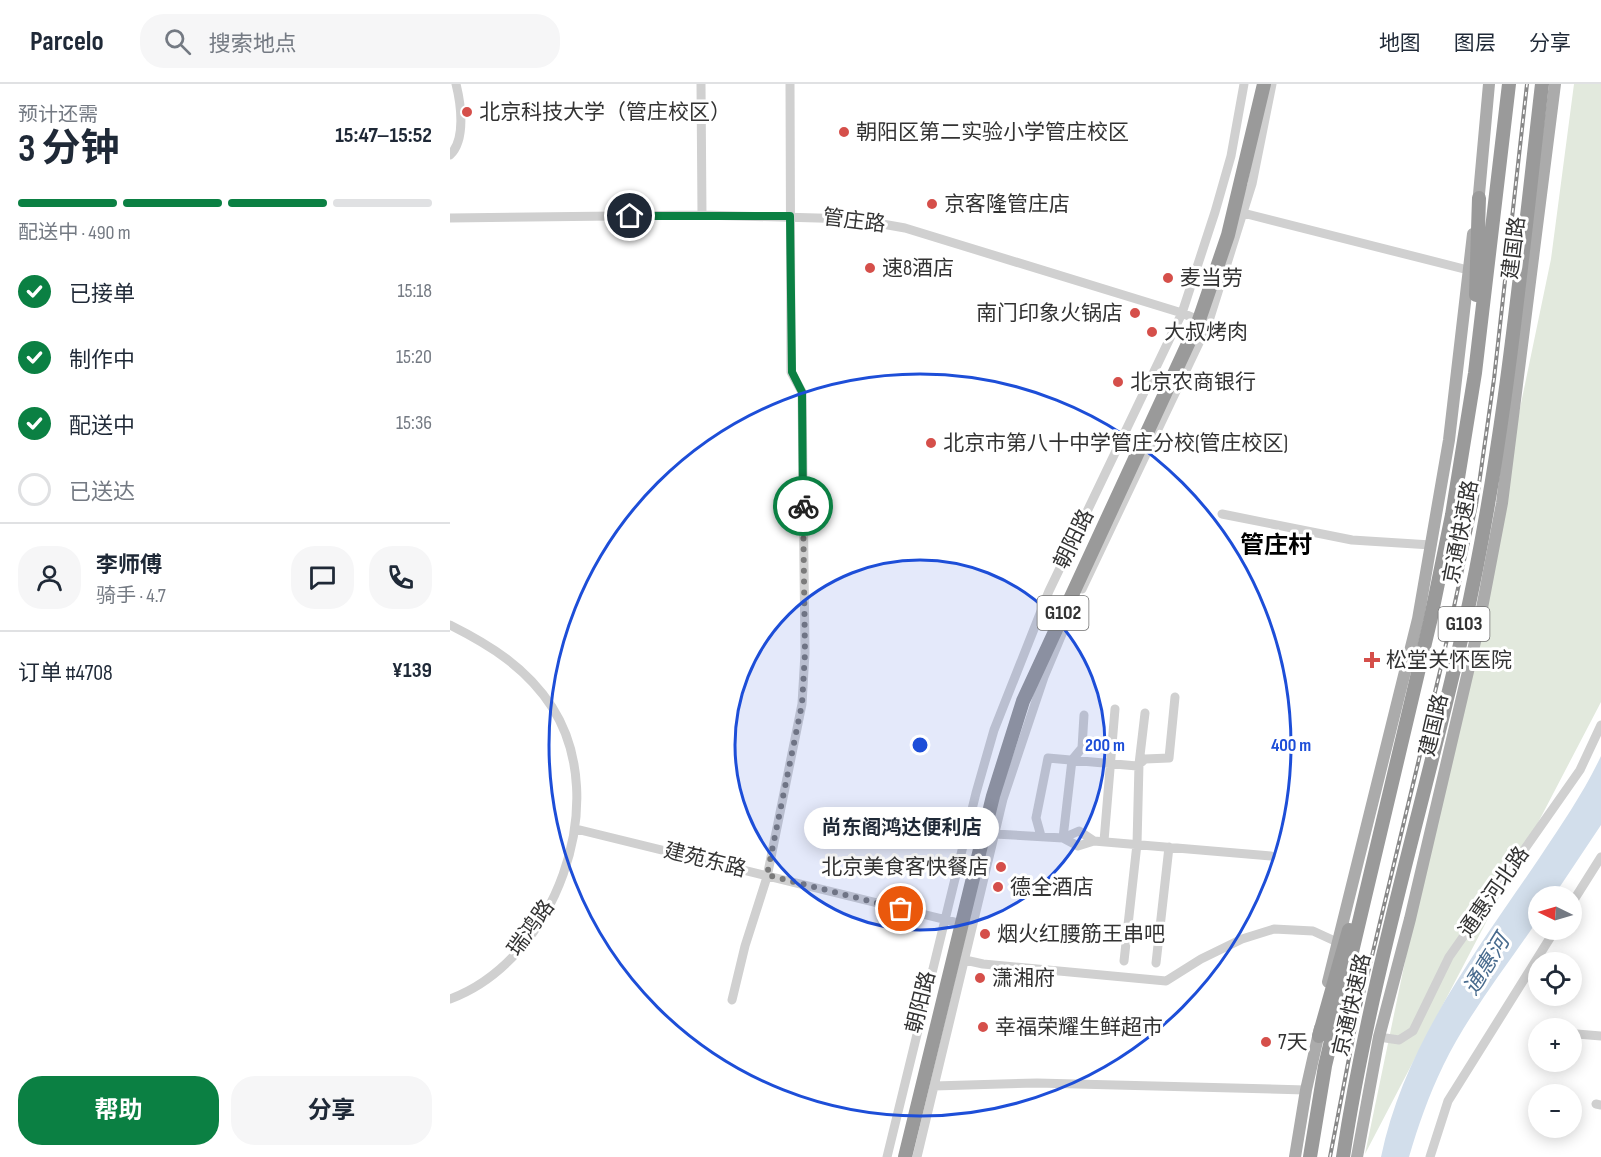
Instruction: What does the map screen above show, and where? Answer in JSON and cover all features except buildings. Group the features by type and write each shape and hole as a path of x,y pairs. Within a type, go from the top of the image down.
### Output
{"highway":[{"name":"朝阳路","path":"1195,318 1221,233 1256,84"},
{"name":"京通快速路","path":"1311,1153 1325,1066 1381,837 1452,515 1475,373 1509,84"},
{"name":"京通快速路","path":"1347,1157 1358,1067 1464,627 1487,516 1542,84"},
{"name":"朝阳路","path":"898,1157 993,796 1023,701 1195,318 1228,235 1270,85"},
{"path":"1475,373 1479,198"},
{"path":"1319,1036 1352,921 1381,837"},
{"name":"朝阳路","path":"905,1157 959,923"}],"main road":[{"name":"建国路","path":"1295,1157 1306,1090 1337,942 1418,619 1458,374 1468,270 1479,198 1489,84"},
{"name":"建国路","path":"1347,1157 1410,919 1478,628 1499,514 1555,84"}],"street":[{"path":"450,155 459,142 460,101 456,84"},
{"path":"701,84 702,215"},
{"path":"732,1000 745,946 767,875 802,704 805,653 802,392 792,372 790,84"},
{"name":"朝阳路","path":"917,1157 965,960 959,923 976,792 994,730 1049,591 1195,318 1231,156 1244,84"},
{"name":"朝阳路","path":"887,1157 959,923 995,834 1022,738 1044,677 1195,318 1243,213 1270,85"},
{"path":"1243,213 1468,270"},
{"name":"管庄路","path":"450,218 702,215 854,219 905,228 1195,318"},
{"path":"1222,514 1352,540 1431,545"},
{"name":"瑞鸿路","path":"450,625 499,652 528,676 553,708 572,753 577,788 576,829 565,871 550,906 514,955 481,982 450,999"},
{"path":"1041,837 1036,818 1048,758 1110,764 1139,764 1145,759 1169,758 1175,697"},
{"path":"1099,841 1115,709"},
{"path":"1124,961 1137,844 1139,764 1144,713"},
{"path":"1062,838 1072,760 1082,748 1084,715"},
{"name":"通惠河北路","path":"1379,1037 1399,1040 1413,1031 1449,957 1580,770 1601,725"},
{"name":"建苑东路","path":"576,829 959,923"},
{"path":"995,834 1062,838 1079,831 1099,841"},
{"path":"1062,838 1077,846 1099,841 1271,856"},
{"path":"1156,963 1170,847"},
{"path":"1582,887 1601,857"},
{"path":"965,960 983,964 1166,981 1201,959 1242,939 1274,929 1313,931 1337,942"},
{"path":"1430,1157 1448,1101 1549,940"},
{"path":"1582,1034 1601,1036"},
{"path":"934,1086 1037,1083 1306,1090"}],"shaded area":[{"path":"1574,84 1601,84 1601,702 1365,1154 1551,259"}],"water":[{"name":"通惠河","path":"1601,756 1601,825 1560,886 1528,886 1528,934 1476,1009 1453,1047 1433,1088 1409,1157 1381,1157 1392,1116 1425,1037 1468,963 1540,857"}],"railway":[{"path":"1330,1157 1355,1027 1441,667 1476,505 1494,379 1527,84"}],"way so far":[{"path":"803,506 805,653 802,704 767,875 901,909"}],"place":[{"name":"北京科技大学（管庄校区）","path":"467,112"},
{"name":"朝阳区第二实验小学管庄校区","path":"844,132"},
{"name":"京客隆管庄店","path":"932,204"},
{"name":"速8酒店","path":"870,268"},
{"name":"麦当劳","path":"1168,278"},
{"name":"南门印象火锅店","path":"1135,313"},
{"name":"大叔烤肉","path":"1152,332"},
{"name":"北京农商银行","path":"1118,382"},
{"name":"北京市第八十中学管庄分校(管庄校区)","path":"931,443"},
{"name":"松堂关怀医院","path":"1372,660"},
{"name":"北京美食客快餐店","path":"1001,867"},
{"name":"德全酒店","path":"998,887"},
{"name":"尚东阁鸿达便利店","path":"901,909"},
{"name":"烟火红腰筋王串吧","path":"985,934"},
{"name":"潇湘府","path":"980,978"},
{"name":"幸福荣耀生鲜超市","path":"983,1027"},
{"name":"7天","path":"1266,1042"}],"district":[{"name":"管庄村","path":"1276,545"}],"route":[{"path":"630,216 790,216 792,372 802,392 803,506"}]}
